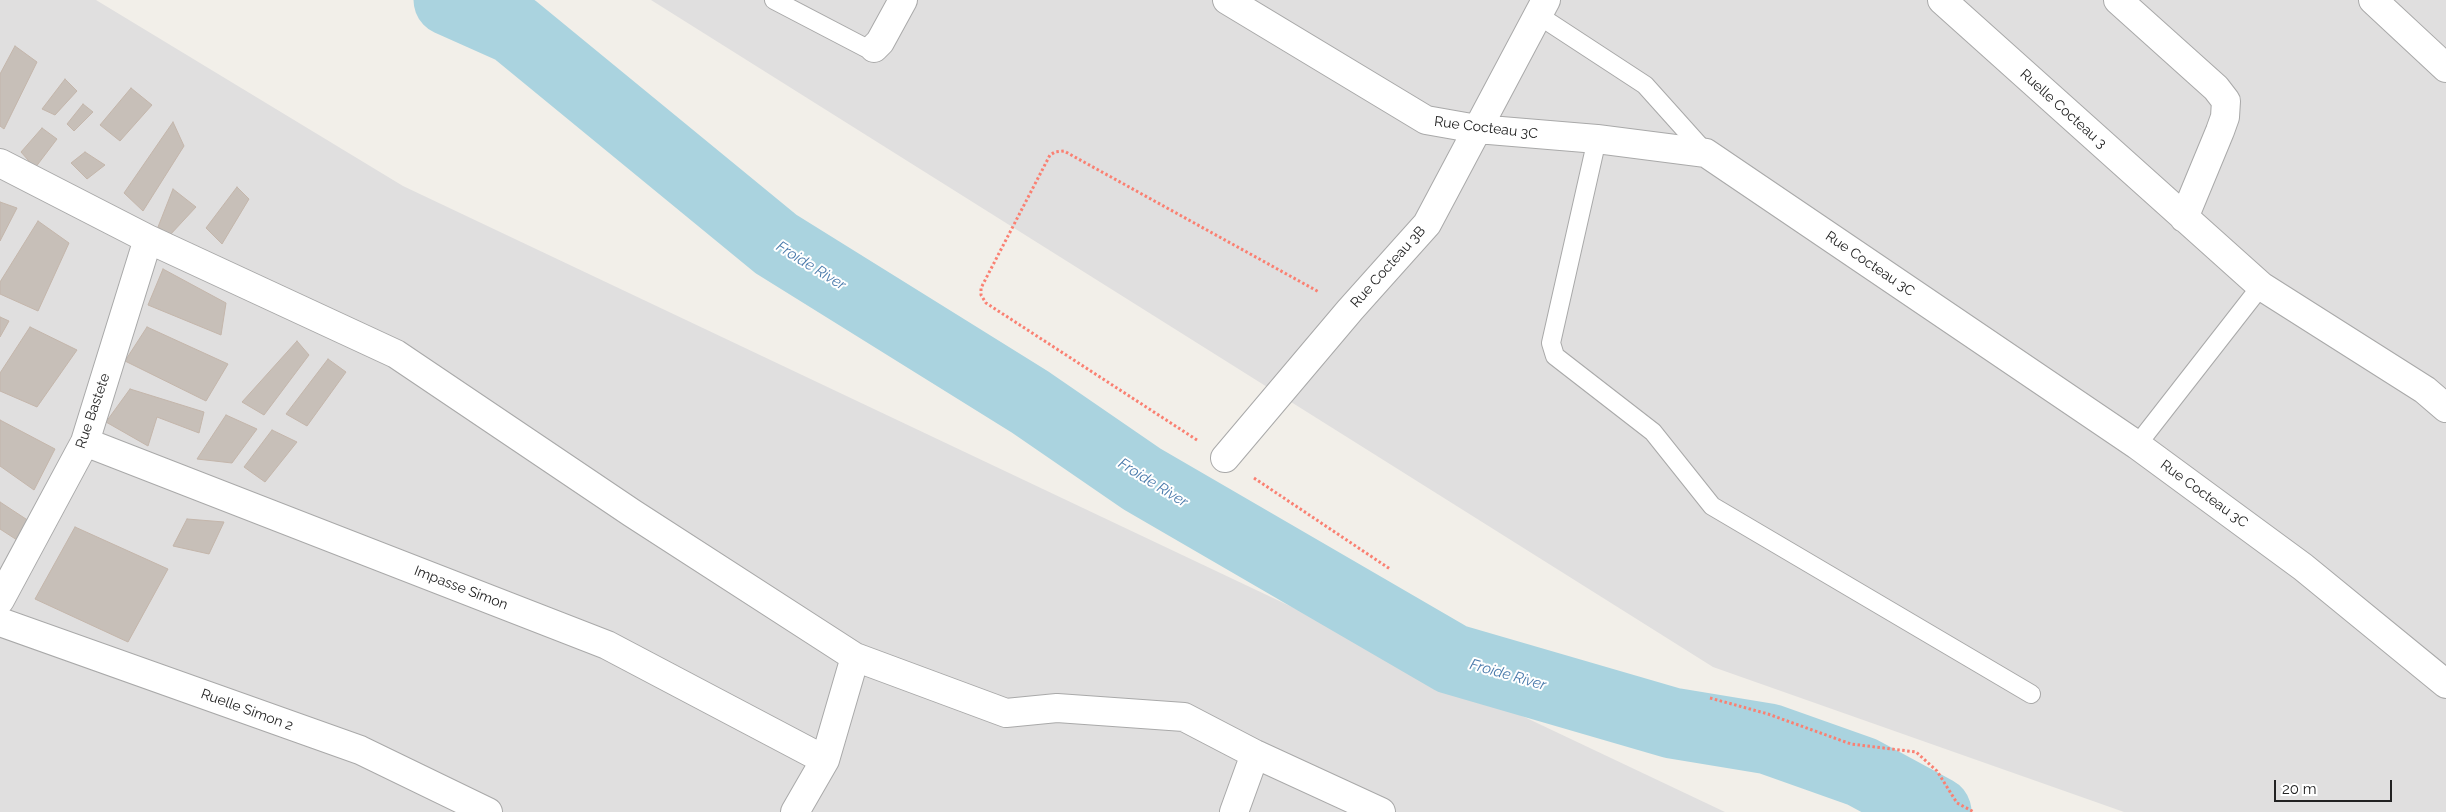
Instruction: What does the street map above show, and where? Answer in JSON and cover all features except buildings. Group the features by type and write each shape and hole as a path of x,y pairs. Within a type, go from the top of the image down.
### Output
{"street":[{"path":"874,48 880,42 904,0"},
{"name":"Rue Cocteau 3C","path":"1227,0 1426,120 1477,129 1597,139 1706,153 2136,445 2303,567 2446,684"},
{"name":"Ruelle Cocteau 3","path":"1942,0 2261,286 2425,390 2446,408"},
{"path":"2118,0 2216,88 2226,101 2223,124 2184,218"},
{"path":"2373,0 2446,68"},
{"name":"Rue Cocteau 3B","path":"1225,458 1350,310 1427,224 1542,8"},
{"path":"0,162 148,239 396,354 632,513 855,656 1006,713 1057,708 1184,717 1255,754 1381,812"},
{"name":"Rue Bastete","path":"0,600 84,442 148,239"},
{"name":"Impasse Simon","path":"84,442 607,645 825,760"},
{"name":"Ruelle Simon 2","path":"0,622 360,750 488,812"},
{"path":"795,812 825,760 855,656"},
{"path":"1234,812 1255,754"}],"lane":[{"path":"774,0 866,48 874,48"},
{"path":"1542,8 1645,85 1706,153"},
{"path":"1597,139 1551,343 1555,356 1653,432 1712,506 2031,694"},
{"path":"2136,445 2261,286"}],"path":[{"path":"1350,310 1064,151 1055,152 1050,155 981,288 981,295 986,303 1225,458 1390,569"},
{"path":"1710,698 1768,714 1851,744 1916,752 1937,771 1958,802 1974,812"}],"shaded area":[{"path":"0,0 96,0 403,186 1725,812 0,812"},
{"path":"651,0 2446,0 2446,812 2124,812 1713,667"}],"waterway":[{"name":"Froide River","path":"449,0 514,29 776,244 1030,402 1142,479 1452,659 1672,723 1769,739 1862,772 1936,812"}]}
